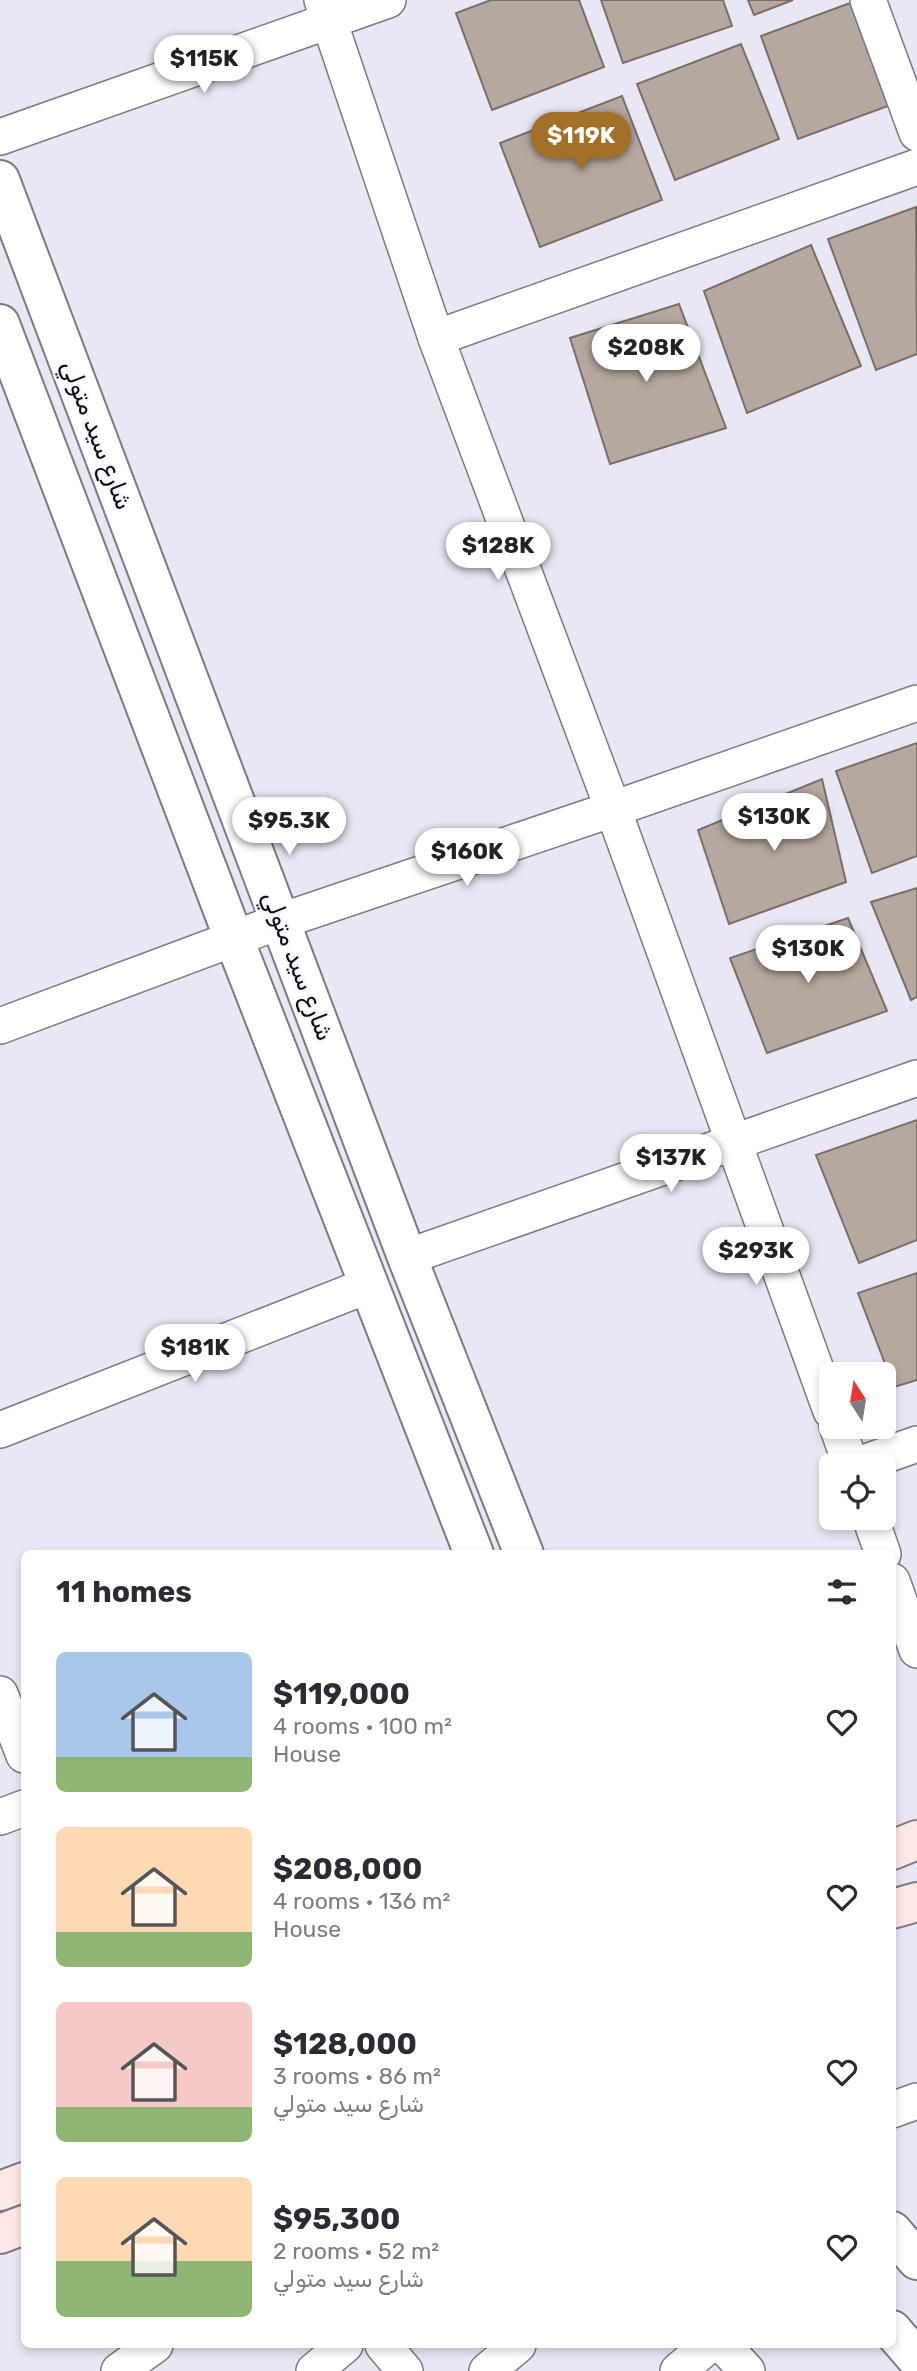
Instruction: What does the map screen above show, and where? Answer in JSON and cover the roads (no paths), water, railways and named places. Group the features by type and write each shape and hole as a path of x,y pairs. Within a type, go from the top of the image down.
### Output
{"main road":[{"path":"896,1848 917,1840"},
{"path":"896,1908 917,1902"},
{"path":"0,2191 21,2183"},
{"path":"0,2234 21,2226"}],"street":[{"path":"0,137 326,11 388,0"},
{"path":"868,0 917,133"},
{"path":"326,11 436,338 613,809 819,1379"},
{"path":"436,338 917,167"},
{"name":"شارع سيد متولي","path":"0,180 407,1257 522,1550"},
{"name":"شارع سيد متولي","path":"0,324 234,939 472,1550"},
{"path":"0,1026 281,921 917,703"},
{"path":"407,1257 917,1078"},
{"path":"0,1430 369,1284"},
{"path":"892,1453 917,1444"},
{"path":"875,1530 882,1550"},
{"path":"896,1592 917,1650"},
{"path":"0,1694 21,1747"},
{"path":"0,1818 21,1809"},
{"path":"896,2109 917,2101"},
{"path":"896,2236 917,2260"},
{"path":"896,2335 917,2359"},
{"path":"120,2371 151,2348"},
{"path":"314,2371 341,2348"},
{"path":"386,2348 405,2371"},
{"path":"487,2371 514,2348"},
{"path":"678,2371 705,2348"},
{"path":"726,2348 747,2371"}]}
